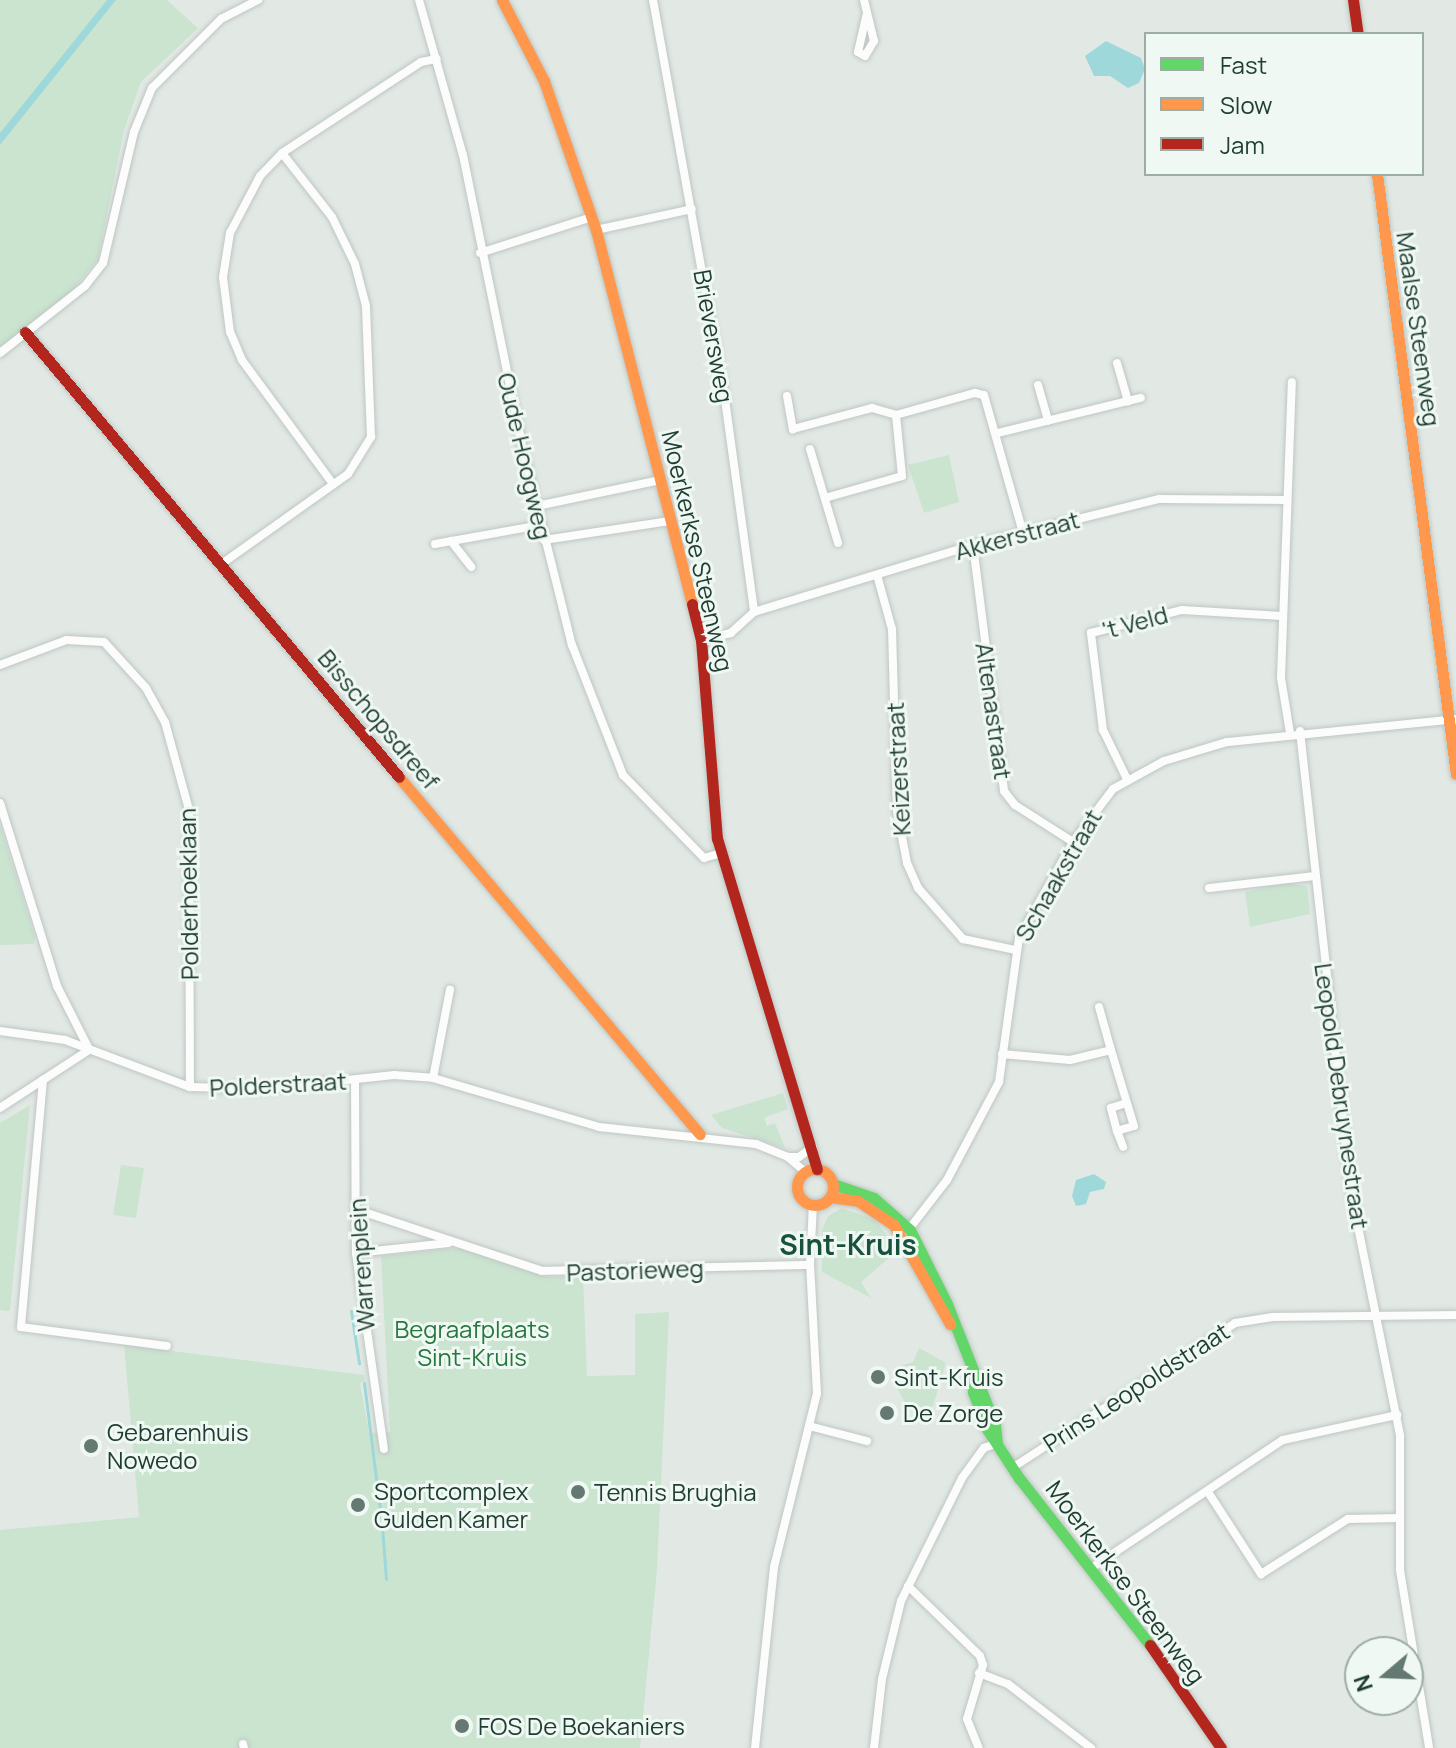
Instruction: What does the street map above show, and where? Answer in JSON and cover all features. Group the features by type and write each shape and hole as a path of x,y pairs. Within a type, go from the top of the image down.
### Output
{"street":[{"path":"0,353 85,286 109,251 134,132 152,88 221,19 258,0"},
{"name":"Oude Hoogweg","path":"419,0 463,155 480,253 544,540 572,645 623,775 704,858 721,853"},
{"name":"Moerkerkse Steenweg","path":"502,0 544,81 596,230 701,640 721,853 813,1146 817,1169"},
{"name":"Brieversweg","path":"653,0 692,209 754,612"},
{"path":"864,0 866,16"},
{"path":"1353,0 1358,32"},
{"path":"333,484 242,360 224,306 230,233 260,176 282,153 421,62 437,59"},
{"path":"220,565 333,484 362,458 371,437 366,306 345,241 282,153"},
{"name":"Maalse Steenweg","path":"1377,176 1453,720 1456,774"},
{"path":"596,230 692,209"},
{"path":"480,253 592,217"},
{"name":"Bisschopsdreef","path":"25,332 700,1134"},
{"path":"1117,363 1128,401"},
{"path":"1290,733 1281,678 1292,382"},
{"path":"1038,385 1048,421"},
{"path":"787,396 793,429 872,408 896,415 975,393 990,402 1023,533"},
{"path":"998,433 1141,398"},
{"path":"825,498 902,476 896,415"},
{"path":"810,449 838,543"},
{"path":"537,506 660,480"},
{"name":"Akkerstraat","path":"754,612 973,545 1181,495 1287,500"},
{"path":"544,540 670,521"},
{"path":"435,544 541,525"},
{"path":"451,541 471,567"},
{"name":"Altenastraat","path":"973,545 1004,791 1015,805 1073,842"},
{"name":"Keizerstraat","path":"877,575 892,629 897,811 907,863 918,888 963,939 1015,950"},
{"name":"'t Veld","path":"1127,779 1103,730 1091,633 1182,610 1282,616"},
{"path":"701,640 731,633 754,612"},
{"name":"Polderhoeklaan","path":"0,665 66,640 104,642 146,688 165,722 189,810 190,1087"},
{"name":"Schaakstraat","path":"906,1232 940,1192 988,1108 1002,1054 1015,950 1073,842 1102,800 1127,779 1186,752 1300,731 1453,720"},
{"name":"Leopold Debruynestraat","path":"1300,731 1351,1192 1397,1415 1400,1570 1429,1748"},
{"path":"0,803 57,986 89,1050 0,1108"},
{"path":"1209,888 1315,876"},
{"path":"433,1078 450,990"},
{"path":"1099,1007 1134,1126 1117,1131"},
{"name":"Polderstraat","path":"0,1031 65,1040 190,1087 263,1089 355,1080 433,1078 599,1127 700,1134 756,1144 788,1157 805,1172"},
{"path":"1002,1054 1070,1060 1111,1050"},
{"path":"43,1080 21,1327 167,1346"},
{"name":"Warrenplein","path":"355,1080 356,1253 384,1449"},
{"path":"1123,1147 1111,1108 1126,1103"},
{"path":"788,1157 799,1157 813,1146"},
{"path":"817,1169 833,1184 830,1197 813,1204 800,1195 799,1182 805,1172 817,1169"},
{"name":"Moerkerkse Steenweg","path":"833,1184 874,1198 906,1232 947,1304 975,1383 973,1392 1012,1468 1127,1612 1221,1748"},
{"name":"Moerkerkse Steenweg","path":"830,1197 849,1197 867,1205 906,1232"},
{"path":"755,1748 774,1567 809,1426 818,1366 810,1265 813,1204"},
{"name":"Pastorieweg","path":"355,1209 542,1271 810,1265"},
{"path":"356,1253 452,1242"},
{"name":"Prins Leopoldstraat","path":"1012,1468 1227,1326 1257,1318 1456,1315"},
{"path":"1090,1569 1289,1438 1397,1415"},
{"path":"809,1426 867,1441"},
{"path":"874,1748 885,1667 908,1586 962,1478 984,1448 997,1443"},
{"path":"1208,1492 1261,1574 1348,1519 1399,1518"},
{"path":"908,1586 975,1650 983,1665 967,1719 979,1748"},
{"path":"979,1673 1008,1684 1091,1748"}],"green space":[{"path":"0,0 167,0 198,28 141,82 124,130 98,259 72,291 0,348"},
{"path":"949,455 959,502 924,513 908,465"},
{"path":"0,825 35,937 34,944 0,945"},
{"path":"1285,883 1307,886 1310,914 1250,927 1245,892"},
{"path":"783,1093 788,1109 764,1118 767,1126 775,1123 785,1148 722,1128 711,1115"},
{"path":"30,1105 10,1311 0,1310 0,1123"},
{"path":"121,1165 144,1168 136,1218 113,1215"},
{"path":"842,1208 875,1220 898,1250 861,1282 871,1298 822,1272 822,1230 828,1216"},
{"name":"Begraafplaats Sint-Kruis","path":"457,1248 546,1277 583,1276 587,1376 635,1375 635,1314 669,1312 657,1570 640,1748 0,1748 0,1530 139,1517 124,1345 364,1375 365,1381 360,1383 369,1433 390,1432 381,1256"},
{"path":"919,1348 946,1363 933,1406 926,1409 905,1403 894,1382 894,1368 913,1362"}],"water":[{"path":"107,0 116,0 0,145 0,133"},
{"path":"1106,41 1141,58 1144,71 1139,83 1128,88 1110,76 1094,76 1085,56"},
{"path":"1094,1174 1106,1182 1104,1189 1090,1192 1086,1204 1076,1206 1072,1196 1076,1180"}],"waterway":[{"path":"351,1311 359,1363"},
{"path":"364,1383 381,1517"},
{"path":"382,1526 386,1579"}],"traffic: fast":[{"path":"833,1184 874,1198 910,1230 947,1304 995,1425 997,1443"},
{"path":"975,1383 973,1392 987,1429 1019,1478 1150,1645"}],"traffic: slow":[{"path":"502,0 544,81 596,230 692,604"},
{"path":"1377,176 1456,774"},
{"path":"399,777 700,1134"},
{"path":"815,1169 827,1175 833,1187 827,1199 815,1205 803,1199 797,1187 803,1175 815,1169"},
{"path":"830,1197 858,1201 894,1225 950,1324"}],"traffic: jam":[{"path":"1353,0 1358,32"},
{"path":"25,332 399,777"},
{"path":"692,604 701,640 717,838 817,1169"},
{"path":"1150,1645 1221,1748"}],"place":[{"name":"Sint-Kruis","path":"878,1377"},
{"name":"De Zorge","path":"887,1413"},
{"name":"Gebarenhuis Nowedo","path":"91,1446"},
{"name":"Tennis Brughia","path":"578,1492"},
{"name":"Sportcomplex Gulden Kamer","path":"358,1505"},
{"name":"FOS De Boekaniers","path":"462,1726"}],"district":[{"name":"Sint-Kruis","path":"848,1244"}]}
